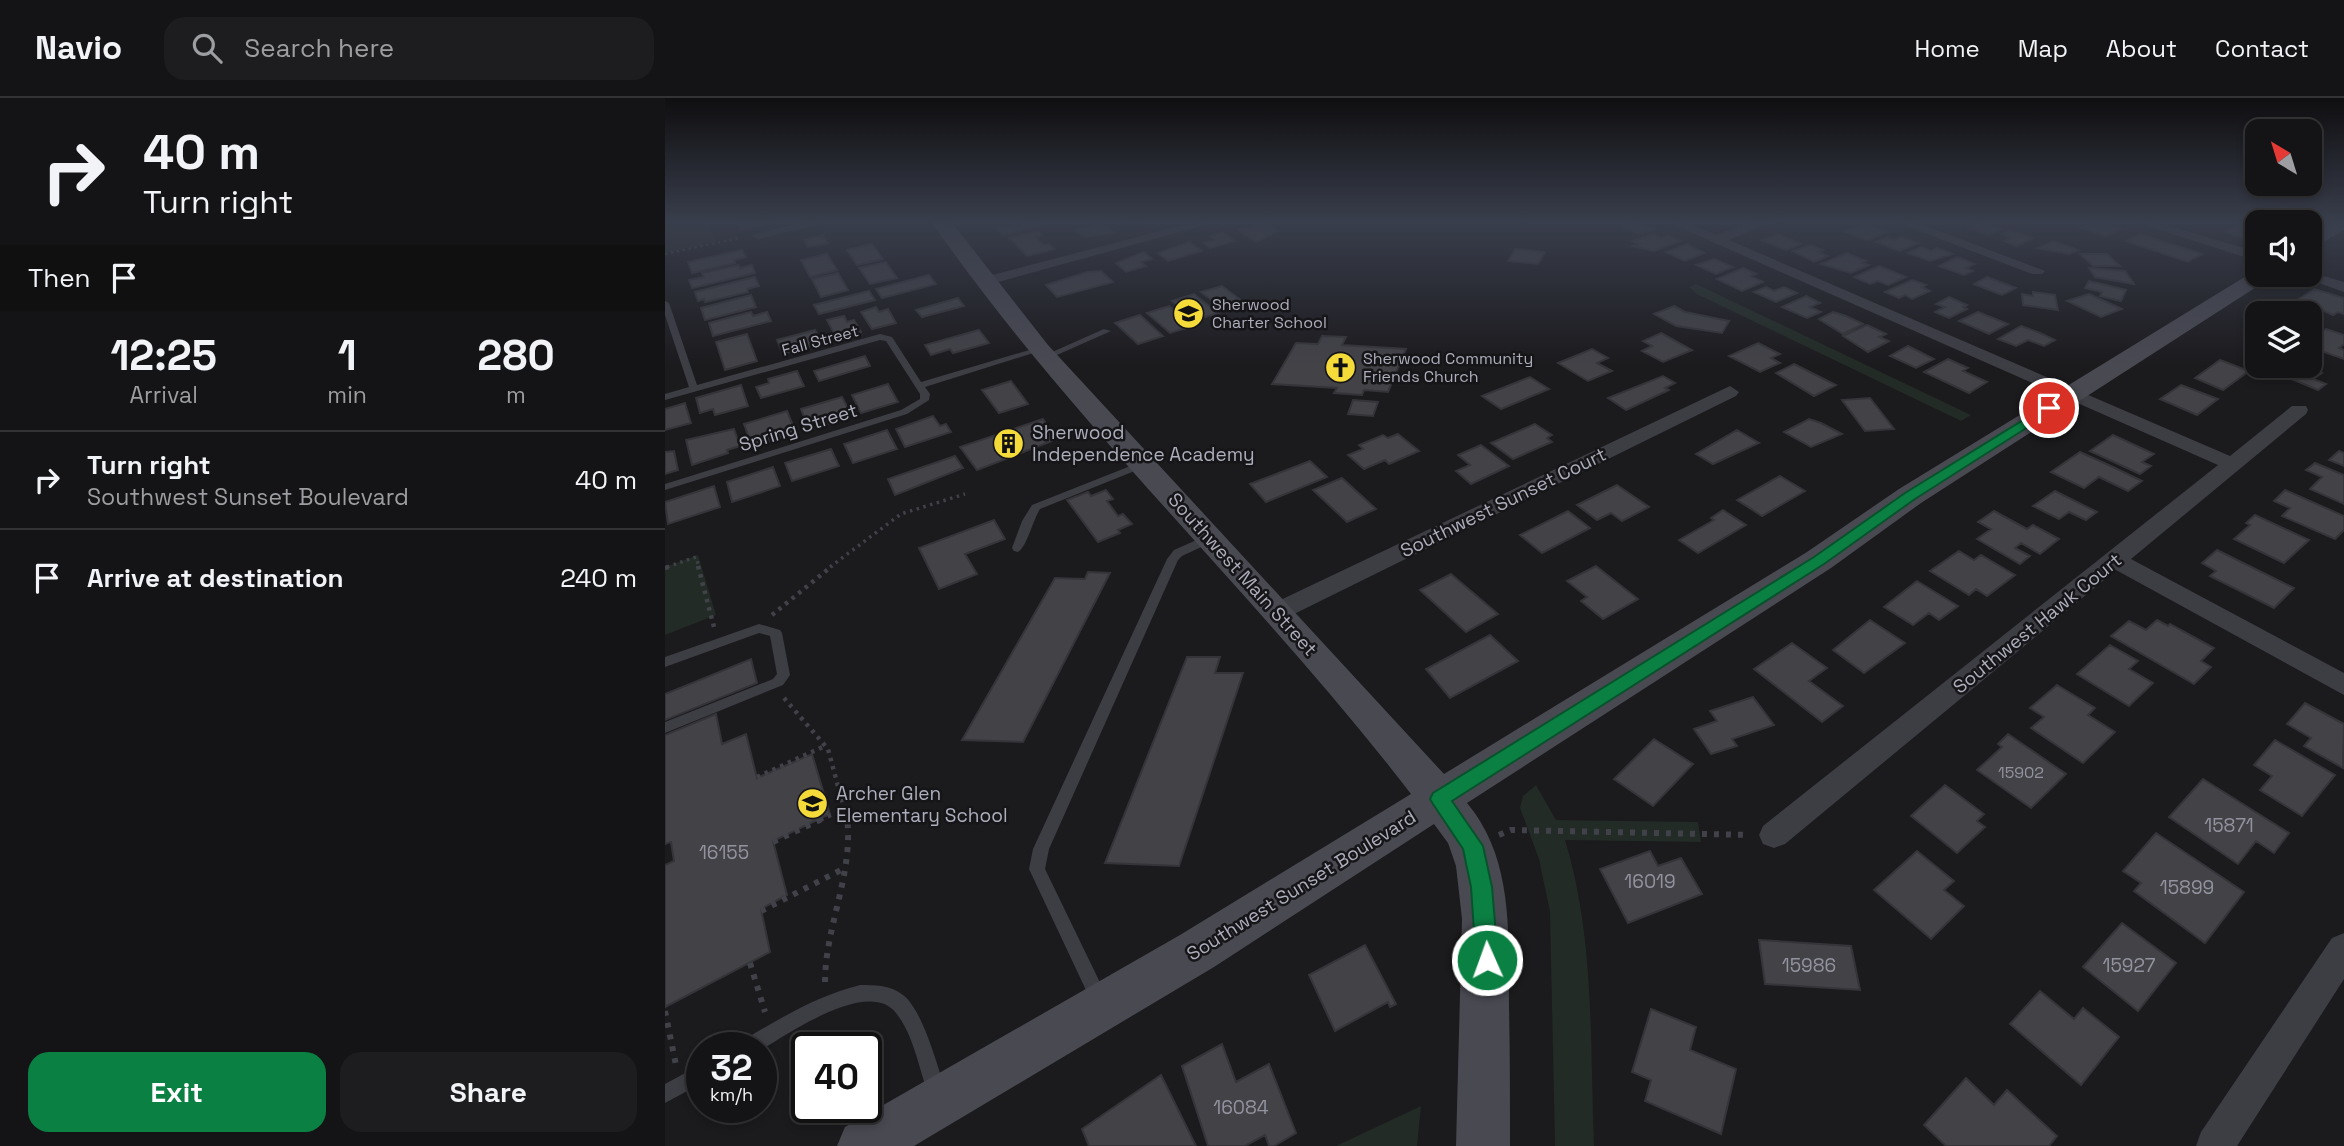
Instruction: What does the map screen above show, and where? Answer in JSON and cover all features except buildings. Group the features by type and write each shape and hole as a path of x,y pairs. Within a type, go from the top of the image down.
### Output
{"main road":[{"name":"Southwest Main Street","path":"977,269 1042,353 1277,612 1440,799 1473,846"},
{"name":"Southwest Sunset Boulevard","path":"864,1146 940,1098 1197,951 1819,560 1910,496 2072,393 2245,287"},
{"path":"1473,846 1485,919 1483,1146"}],"street":[{"path":"986,281 1032,269"},
{"path":"1783,269 2232,464"},
{"path":"2031,269 2037,271"},
{"path":"2322,280 2344,287"},
{"name":"Southwest Sunset Court","path":"1277,612 1730,392"},
{"name":"Southwest Hawk Court","path":"1774,835 2299,410"},
{"path":"2115,561 2344,685"},
{"path":"2215,1146 2344,949"}],"lane":[{"path":"665,303 694,389"},
{"path":"919,386 1042,353 1107,331"},
{"name":"Fall Street","path":"665,397 880,337 889,339 919,386"},
{"name":"Spring Street","path":"665,487 904,412 924,401 925,394 919,386"},
{"path":"1019,548 1027,521 1036,507 1143,464"},
{"path":"1102,1005 1037,869 1041,849 1173,559 1178,553 1210,538"},
{"path":"665,663 759,628 776,633 785,668 784,676 778,682 665,728"},
{"path":"775,1032 825,1004 855,994 879,993 896,999 907,1015 940,1098"}],"path":[{"path":"759,628 812,581 901,514 965,494"},
{"path":"665,568 696,557 718,642"},
{"path":"778,682 777,690 825,746 846,808 850,841 825,955 825,1004"},
{"path":"757,777 825,746"},
{"path":"773,842 846,808"},
{"path":"1473,846 1511,830 1774,835"},
{"path":"761,911 844,869"},
{"path":"750,963 770,1032"},
{"path":"665,1011 672,1090"}],"shaded area":[{"path":"1696,284 1971,415 1961,421 1697,294 1689,287"},
{"path":"698,555 716,615 665,635 665,567"},
{"path":"1536,785 1556,820 1698,822 1701,842 1565,840 1575,877 1586,953 1594,1146 1555,1146 1550,912 1539,859 1520,808 1523,796"},
{"path":"1421,1106 1417,1146 1336,1146"}],"place":[{"name":"Sherwood Charter School","path":"1189,313"},
{"name":"Sherwood Community Friends Church","path":"1340,367"},
{"name":"Sherwood Independence Academy","path":"1009,443"},
{"name":"Archer Glen Elementary School","path":"813,804"}],"route":[{"path":"1487,960 1482,887 1473,846 1440,799 1819,560 1910,496 2049,408"}]}
